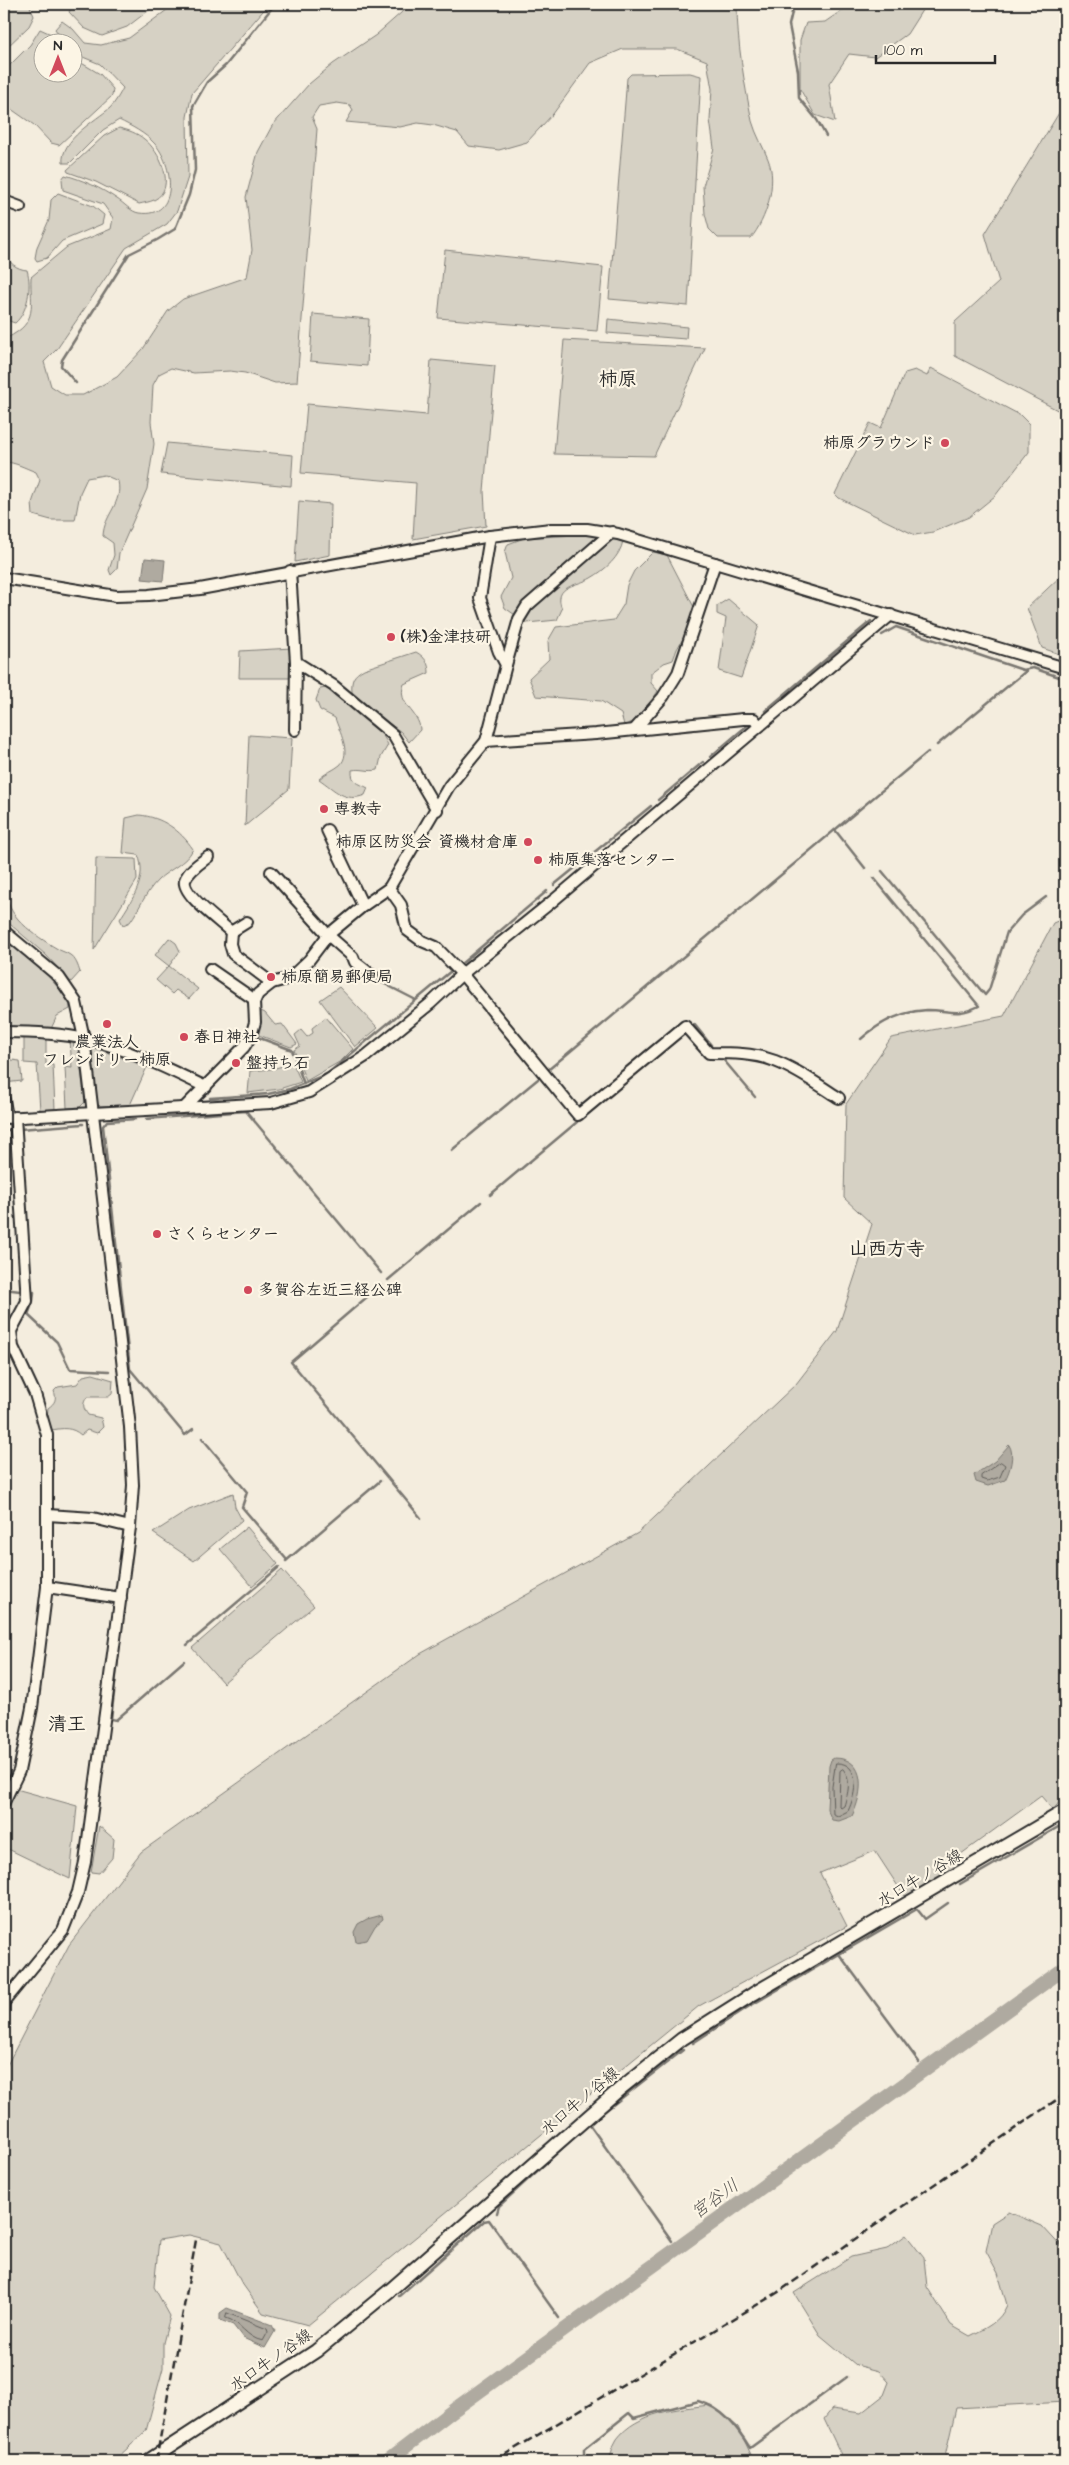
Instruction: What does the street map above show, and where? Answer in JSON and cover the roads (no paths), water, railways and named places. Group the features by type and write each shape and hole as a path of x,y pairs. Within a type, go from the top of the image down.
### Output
{"main road":[{"name":"水口牛ノ谷線","path":"148,2461 316,2351 396,2285 621,2088 682,2039 753,1994 1065,1811"}],"street":[{"path":"4,202 20,208"},
{"path":"4,578 116,596 149,595 200,589 290,571 393,555 490,536 551,529 587,529 612,532 1065,668"},
{"path":"185,1108 244,1047 251,1036 255,1019 255,1000 258,994 272,983 290,978 309,960 328,935 363,906 389,888 437,810 449,786 486,741 519,619 527,606 612,532"},
{"path":"490,536 480,598 499,652 506,665"},
{"path":"635,729 663,697 678,673 715,563"},
{"path":"290,571 296,662 295,730"},
{"path":"8,1117 94,1114 271,1102 309,1092 366,1056 431,1003 462,974 554,900 891,615"},
{"path":"296,662 334,686 393,735 437,810"},
{"path":"486,741 596,734 746,719 754,719 760,726"},
{"path":"327,830 363,906"},
{"path":"208,857 185,880 186,889 192,898 231,932"},
{"path":"271,872 328,935 353,957 355,962 373,976"},
{"path":"389,888 401,905 407,930 422,941 436,947 462,974 578,1115 685,1026 709,1053 732,1053 774,1060 810,1079 839,1098"},
{"path":"231,932 248,922"},
{"path":"4,931 59,977 76,1002 84,1038 94,1114 130,1427 133,1485 121,1598 85,1862 78,1892 63,1930 4,2002"},
{"path":"231,932 230,944 233,954 272,983"},
{"path":"210,969 255,1000"},
{"path":"4,1032 31,1032 84,1038 170,1070 206,1087"},
{"path":"4,1100 8,1117 27,1301 7,1329 35,1394 47,1435 48,1515 47,1587 32,1708 19,1771 4,1802"},
{"path":"48,1515 93,1518 130,1527"},
{"path":"47,1587 121,1598"}],"water":[{"path":"145,558 165,560 163,581 142,579"},
{"path":"1009,1445 1012,1458 1005,1480 988,1486 976,1482 974,1475 995,1461"},
{"path":"834,1758 853,1764 858,1771 860,1779 859,1798 852,1816 839,1821 832,1820 827,1809 829,1766"},
{"path":"382,1915 383,1919 375,1926 367,1940 356,1942 354,1932 358,1924 367,1919"},
{"path":"227,2308 272,2325 275,2331 265,2348 243,2338 233,2325 220,2320 220,2313"}],"waterway":[{"path":"76,383 61,366 62,360 129,254 175,229 189,195 195,170 193,106 207,82 226,65 275,4"},
{"path":"375,10 382,4"},
{"path":"794,4 789,25 798,71 799,98 817,120 826,136"},
{"path":"765,711 871,621"},
{"path":"882,635 896,627 1023,670 1033,668 1065,679"},
{"path":"937,745 1026,671"},
{"path":"710,757 749,724"},
{"path":"548,1070 928,752"},
{"path":"658,800 703,762"},
{"path":"554,885 651,806"},
{"path":"835,830 865,868"},
{"path":"882,871 985,995 989,990 1007,932 1022,915 1046,897"},
{"path":"861,1039 883,1023 900,1015 927,1010 959,1012 979,1006 874,878"},
{"path":"461,964 547,891"},
{"path":"210,1098 268,1094 290,1089 327,1074 451,971"},
{"path":"373,978 416,1000"},
{"path":"694,1024 711,1045"},
{"path":"257,1037 292,1050 304,1084"},
{"path":"722,1058 755,1097"},
{"path":"452,1150 538,1079"},
{"path":"146,1119 246,1111 381,1273"},
{"path":"136,1119 107,1121 103,1126 130,1369 185,1435 193,1429"},
{"path":"490,1195 577,1122"},
{"path":"20,1129 83,1124"},
{"path":"4,1130 9,1130"},
{"path":"388,1280 481,1202"},
{"path":"381,1285 291,1362 421,1518"},
{"path":"4,1289 20,1291"},
{"path":"34,1292 28,1315 57,1342 70,1369 109,1371"},
{"path":"202,1438 247,1492 242,1507 287,1560"},
{"path":"286,1561 380,1481"},
{"path":"187,1645 279,1567"},
{"path":"121,1633 111,1719 116,1720 184,1661"},
{"path":"960,1884 1060,1826 1065,1833"},
{"path":"693,2043 748,2007 917,1909 925,1919 948,1903"},
{"path":"839,1954 919,2062"},
{"name":"宮谷川","path":"387,2461 455,2409 1065,1968"},
{"path":"591,2122 683,2050"},
{"path":"589,2124 672,2241"},
{"path":"497,2213 499,2206 581,2131"},
{"path":"399,2296 484,2221 489,2220 559,2318"},
{"path":"1060,2243 1065,2249"},
{"path":"588,2461 584,2455 584,2449 629,2413 634,2418 698,2401 722,2413 740,2433 750,2448 847,2377"}],"railway":[{"path":"494,2461 777,2293 1065,2094"},
{"path":"156,2461 196,2240"}],"place":[{"name":"柿原グラウンド","path":"945,443"},
{"name":"(株)金津技研","path":"391,637"},
{"name":"専教寺","path":"324,809"},
{"name":"柿原区防災会 資機材倉庫","path":"528,842"},
{"name":"柿原集落センター","path":"538,860"},
{"name":"柿原簡易郵便局","path":"271,977"},
{"name":"農業法人 フレンドリー柿原","path":"107,1024"},
{"name":"春日神社","path":"184,1037"},
{"name":"盤持ち石","path":"236,1063"},
{"name":"さくらセンター","path":"157,1234"},
{"name":"多賀谷左近三経公碑","path":"248,1290"}],"district":[{"name":"柿原","path":"618,379"},
{"name":"山西方寺","path":"887,1249"},
{"name":"清王","path":"67,1724"}]}
